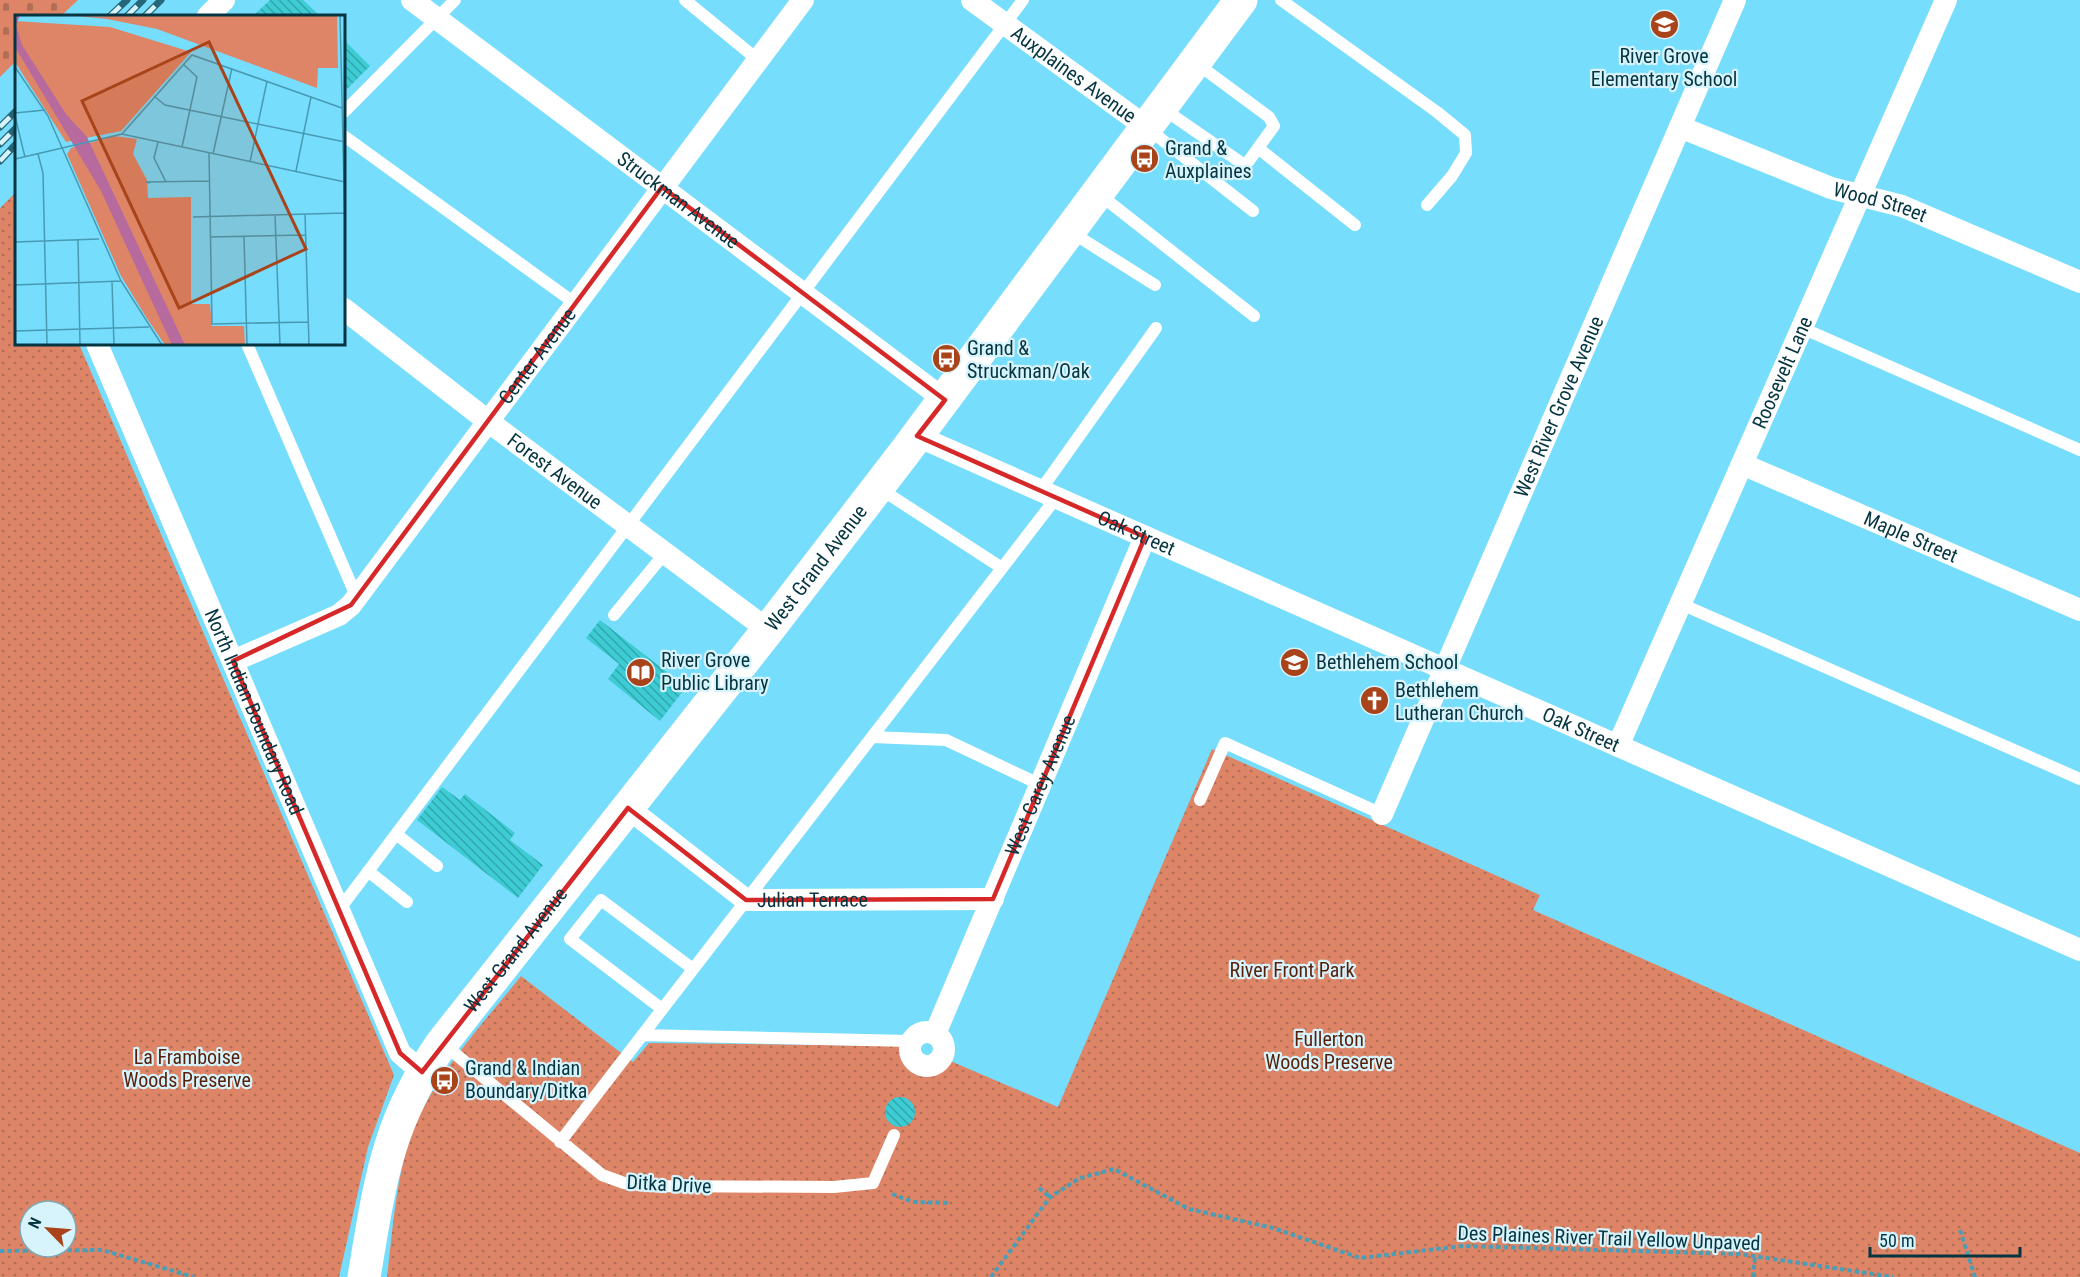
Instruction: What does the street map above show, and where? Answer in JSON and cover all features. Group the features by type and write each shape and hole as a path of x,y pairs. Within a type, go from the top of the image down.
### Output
{"main road":[{"name":"West Grand Avenue","path":"364,1277 381,1177 392,1134 422,1072 442,1043 768,630 945,400 1241,0"}],"street":[{"path":"209,15 224,0"},
{"name":"Struckman Avenue","path":"412,0 945,400"},
{"name":"Center Avenue","path":"233,661 339,615 357,598 803,0"},
{"name":"Auxplaines Avenue","path":"972,0 1005,24 1154,117"},
{"name":"West River Grove Avenue","path":"1382,814 1735,0"},
{"name":"Roosevelt Lane","path":"1618,746 1946,0"},
{"name":"Wood Street","path":"1680,128 1860,197 1902,206 2080,282"},
{"name":"Forest Avenue","path":"345,310 489,422 768,630"},
{"name":"North Indian Boundary Road","path":"96,345 400,1053 422,1072"},
{"name":"Oak Street","path":"917,436 2080,950"},
{"name":"Maple Street","path":"1742,464 2080,610"},
{"name":"West Carey Avenue","path":"911,1041 910,1053 916,1062 932,1065 943,1053 943,1042 935,1034 1145,537"},
{"name":"Julian Terrace","path":"628,808 746,900 993,899"},
{"path":"911,1041 924,1032 935,1034"}],"lane":[{"path":"345,111 455,0"},
{"path":"684,0 758,60"},
{"path":"339,910 801,292 1023,0"},
{"path":"1281,0 1437,112 1465,135 1466,153 1452,176 1427,205"},
{"path":"1154,117 1243,164 1248,162 1274,126 1269,117 1195,62"},
{"path":"1154,117 1253,211"},
{"path":"345,137 576,304"},
{"path":"1258,148 1355,225"},
{"path":"1098,193 1254,316"},
{"path":"1070,231 1155,285"},
{"path":"560,1142 1002,568 1156,328"},
{"path":"1802,328 2080,450"},
{"path":"247,345 357,598"},
{"path":"878,487 1002,568"},
{"path":"614,615 665,554"},
{"path":"1681,604 2080,778"},
{"path":"872,737 946,740 1041,785"},
{"path":"1200,800 1225,744 1382,814"},
{"path":"396,834 437,866"},
{"path":"368,871 407,902"},
{"path":"662,1009 570,939 601,900 693,969"},
{"path":"642,1035 911,1041"},
{"name":"Ditka Drive","path":"442,1043 602,1175 624,1184 834,1187 873,1183 894,1135"}],"path":[{"name":"Des Plaines River Trail Yellow Unpaved","path":"991,1277 1050,1197 1080,1178 1114,1169 1189,1209 1273,1228 1360,1258 1463,1246 1755,1256 1893,1277"},
{"path":"1039,1188 1050,1197"},
{"path":"892,1194 913,1202 950,1203"},
{"path":"1960,1230 1975,1277"},
{"path":"0,1251 102,1250 194,1277"},
{"path":"1753,1277 1755,1256"}],"highlighted area":[{"path":"662,187 945,400 917,436 1145,537 993,899 746,900 628,808 422,1072 400,1053 233,661 351,605"}],"green space":[{"path":"0,0 78,0 62,15 15,15 15,62 0,77"},
{"name":"La Framboise Woods Preserve","path":"15,193 15,345 79,345 394,1075 368,1147 339,1277 0,1277 0,208"},
{"name":"Fullerton Woods Preserve","path":"1212,749 1540,895 1533,910 2080,1153 2080,1277 387,1277 399,1182 415,1126 426,1103 455,1058 521,976 633,1062 649,1043 902,1046 902,1061 918,1074 937,1072 948,1060 1058,1107"}],"building":[{"path":"270,0 303,0 319,15 254,15"},
{"path":"345,41 370,66 345,91"},
{"name":"River Grove Public Library","path":"600,620 686,687 660,721 608,679 619,664 586,638"},
{"path":"442,787 460,800 465,794 515,833 510,840 543,865 518,898 417,820"},
{"path":"900,1097 911,1101 915,1112 911,1123 900,1127 889,1123 885,1112 889,1101"}],"railway":[{"path":"111,15 127,0"},
{"path":"128,15 143,0"},
{"path":"146,15 161,0"},
{"path":"0,127 15,112"},
{"path":"0,144 15,129"},
{"path":"0,161 15,145"}],"place":[{"name":"River Grove Elementary School","path":"1664,25"},
{"name":"Grand & Auxplaines","path":"1144,159"},
{"name":"Grand & Struckman/Oak","path":"946,359"},
{"name":"Bethlehem School","path":"1295,662"},
{"name":"River Grove Public Library","path":"640,672"},
{"name":"Bethlehem Lutheran Church","path":"1374,701"},
{"name":"Grand & Indian Boundary/Ditka","path":"444,1080"}],"park label":[{"name":"River Front Park","path":"1292,970"}]}
